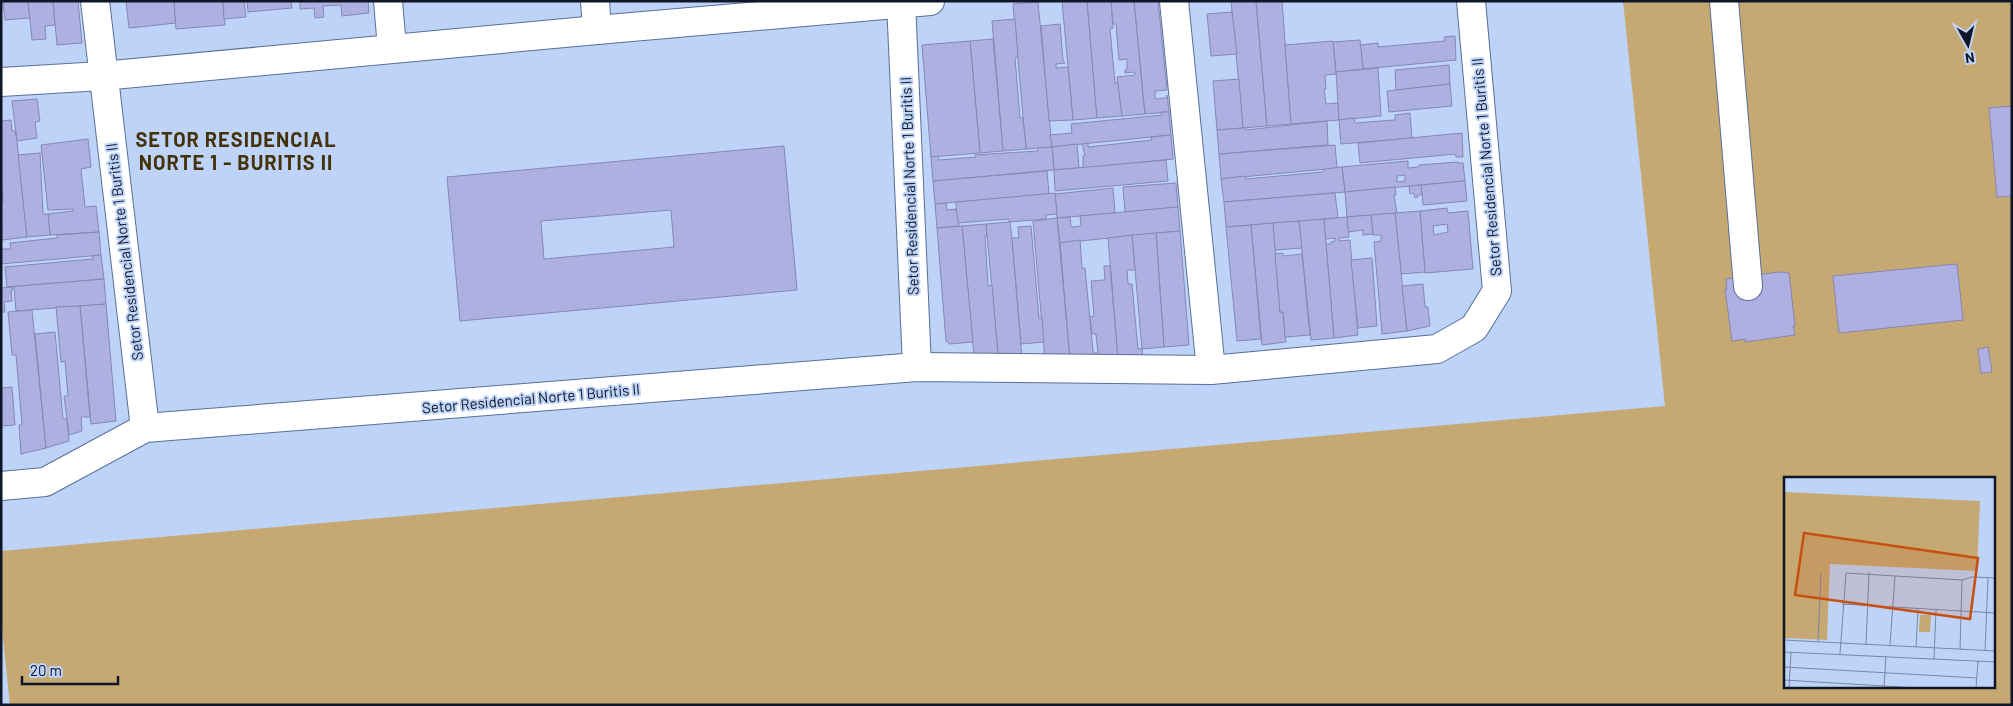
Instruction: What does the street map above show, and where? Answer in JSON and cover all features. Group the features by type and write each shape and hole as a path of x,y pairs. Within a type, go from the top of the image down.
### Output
{"street":[{"name":"Setor Residencial Norte 1 Buritis II","path":"95,1 102,76 145,428"},
{"path":"388,1 392,48"},
{"path":"595,1 597,30"},
{"path":"1,82 102,76 392,48 930,1"},
{"path":"1174,1 1211,370"},
{"name":"Setor Residencial Norte 1 Buritis II","path":"1,486 45,482 145,428 917,367 1211,370 1437,349 1474,328 1497,291 1471,1"},
{"path":"1724,1 1748,286"},
{"name":"Setor Residencial Norte 1 Buritis II","path":"901,3 917,367"}],"shaded area":[{"path":"1623,1 2012,1 2012,705 10,705 1,618 1,551 1665,406"}],"building":[{"path":"3,1 28,1 30,18 5,20"},
{"path":"28,1 53,1 55,25 45,26 46,39 32,40"},
{"path":"53,1 78,1 82,43 57,45"},
{"path":"126,1 174,1 176,23 129,28"},
{"path":"174,1 223,1 225,25 176,29"},
{"path":"223,1 244,1 246,17 224,19"},
{"path":"247,1 291,1 292,8 248,12"},
{"path":"300,1 368,1 369,13 342,16 341,5 323,6 324,17 315,18 314,8 300,9"},
{"path":"1062,1 1087,1 1097,118 1073,120"},
{"path":"1087,1 1111,1 1113,28 1110,29 1115,83 1118,83 1122,116 1097,118"},
{"path":"1111,1 1134,1 1145,114 1122,116 1117,77 1135,75 1135,72 1125,73 1125,70 1127,70 1127,59 1119,60 1116,24 1113,24"},
{"path":"1134,1 1158,1 1167,90 1155,91 1155,99 1166,98 1167,95 1169,112 1145,114"},
{"path":"1231,1 1256,1 1267,126 1243,128"},
{"path":"1256,1 1282,1 1291,124 1267,126"},
{"path":"1038,2 1052,147 1026,149 1013,4"},
{"path":"1232,12 1237,54 1211,56 1207,14"},
{"path":"1015,19 1018,57 1015,58 1020,118 1023,118 1026,149 1003,151 992,21"},
{"path":"1060,24 1063,60 1065,63 1056,64 1056,68 1068,67 1073,120 1049,121 1041,26"},
{"path":"1455,36 1456,60 1363,69 1360,45 1378,43 1378,47 1445,41 1444,37"},
{"path":"993,39 1003,151 980,153 970,41"},
{"path":"1360,40 1363,69 1336,72 1333,42"},
{"path":"970,41 980,153 931,157 922,45"},
{"path":"1333,41 1336,74 1325,75 1326,89 1324,89 1326,104 1338,103 1339,120 1291,124 1285,45"},
{"path":"1449,65 1450,84 1396,90 1395,70"},
{"path":"1378,68 1381,116 1339,120 1336,72"},
{"path":"1239,79 1243,128 1217,130 1213,81"},
{"path":"1450,84 1452,106 1389,112 1387,91"},
{"path":"37,99 40,121 35,122 37,138 17,141 12,101"},
{"path":"2012,106 2012,196 1997,197 1989,108"},
{"path":"1161,112 1169,112 1171,135 1052,147 1050,135 1072,133 1071,124 1162,115"},
{"path":"1410,113 1412,138 1341,144 1339,120 1354,118 1355,123 1395,120 1395,115"},
{"path":"11,120 12,131 15,131 17,141 27,237 2,240 1,121"},
{"path":"1327,121 1328,145 1219,154 1217,130 1246,128 1246,130"},
{"path":"1462,133 1463,157 1456,157 1455,154 1360,163 1358,143"},
{"path":"1171,135 1173,159 1083,168 1083,156 1085,156 1082,144 1088,143 1088,147 1152,140 1151,137"},
{"path":"88,139 91,167 81,169 85,207 96,206 99,232 50,235 48,214 73,211 73,209 48,210 41,145"},
{"path":"1077,144 1079,168 1054,170 1052,147"},
{"path":"1335,145 1337,168 1221,179 1219,154"},
{"path":"784,146 797,290 460,321 447,177","holes":["671,210 674,247 544,259 541,221"]},
{"path":"1052,147 1054,170 933,181 931,157 938,156 939,160 976,157 975,155 1038,151 1038,148"},
{"path":"40,153 43,214 48,214 50,235 27,237 18,155"},
{"path":"1166,160 1168,181 1055,191 1054,170"},
{"path":"1408,161 1408,168 1419,167 1419,165 1458,162 1463,163 1465,181 1345,192 1342,167","holes":["1405,175 1405,181 1397,182 1397,176"]},
{"path":"1342,167 1345,192 1224,202 1221,179 1245,176 1246,179 1323,172 1325,169"},
{"path":"1047,171 1049,194 935,204 933,181"},
{"path":"1465,181 1467,201 1423,205 1421,185"},
{"path":"1176,183 1178,207 1125,212 1123,187"},
{"path":"1421,185 1422,195 1417,195 1418,197 1415,198 1414,193 1410,194 1409,186"},
{"path":"1395,187 1396,195 1394,195 1397,213 1347,217 1345,192"},
{"path":"1113,188 1115,213 1057,218 1055,194"},
{"path":"1055,193 1057,214 1046,215 1046,219 1009,222 1009,219 957,223 956,202"},
{"path":"1335,193 1338,218 1226,227 1224,202"},
{"path":"946,203 947,210 956,209 959,226 937,228 935,204"},
{"path":"1178,207 1180,231 1060,243 1057,218 1070,217 1071,227 1081,226 1080,216"},
{"path":"1447,208 1448,213 1468,211 1473,269 1425,273 1420,211","holes":["1447,224 1448,232 1434,235 1433,226"]},
{"path":"1420,211 1425,272 1401,274 1395,213"},
{"path":"1395,213 1407,331 1382,334 1374,242 1381,241 1381,235 1373,235 1371,215"},
{"path":"1371,215 1373,234 1363,235 1363,230 1348,232 1347,217"},
{"path":"1347,217 1349,237 1339,238 1339,241 1350,240 1358,335 1334,338 1326,244 1331,244 1331,242 1335,241 1335,238 1325,239 1324,219"},
{"path":"1057,218 1070,359 1045,360 1033,221"},
{"path":"1324,219 1334,338 1311,340 1299,221"},
{"path":"1299,221 1302,248 1275,250 1273,223"},
{"path":"1010,222 1022,358 998,354 986,224"},
{"path":"1273,223 1280,312 1283,312 1286,342 1262,345 1251,225"},
{"path":"986,224 988,286 992,285 998,354 974,356 962,226"},
{"path":"1251,225 1261,339 1237,341 1226,227"},
{"path":"962,226 973,342 950,344 946,341 937,228"},
{"path":"1031,226 1039,318 1042,318 1044,342 1021,344 1012,238 1019,238 1018,227"},
{"path":"1180,231 1189,345 1164,347 1156,233"},
{"path":"99,232 101,255 1,264 1,249 11,249 10,243 57,238 57,235"},
{"path":"1156,233 1164,347 1142,349 1132,235"},
{"path":"1132,235 1135,270 1127,270 1128,284 1132,284 1138,349 1142,348 1143,357 1118,359 1108,238"},
{"path":"1080,240 1082,268 1085,268 1094,361 1070,359 1060,243"},
{"path":"1283,253 1284,256 1302,254 1310,335 1285,337 1283,312 1280,312 1275,254"},
{"path":"101,255 104,279 7,287 5,267 93,259 92,256"},
{"path":"1372,258 1377,326 1358,328 1351,260"},
{"path":"1957,264 1963,320 1839,333 1833,276"},
{"path":"1104,266 1110,266 1118,359 1094,361 1094,353 1098,353 1096,334 1092,334 1090,317 1094,316 1091,281 1105,280"},
{"path":"1779,272 1789,273 1795,335 1745,342 1746,339 1732,341 1725,289 1727,289 1726,279"},
{"path":"104,279 106,304 16,311 14,287 7,287"},
{"path":"1423,284 1425,307 1428,307 1430,326 1407,331 1402,286"},
{"path":"12,287 12,301 4,302 5,312 1,312 1,288"},
{"path":"106,304 116,421 91,424 80,306"},
{"path":"80,306 90,417 81,417 82,431 69,435 64,396 68,396 65,361 61,362 56,307"},
{"path":"32,310 46,448 21,454 19,425 22,424 16,355 12,355 8,312"},
{"path":"55,332 63,419 67,419 69,441 46,448 35,334"},
{"path":"1988,347 1992,372 1981,373 1978,349"},
{"path":"12,387 15,425 1,426 1,388"}],"district":[{"name":"SETOR RESIDENCIAL NORTE 1 - BURITIS II","path":"236,150"}]}
